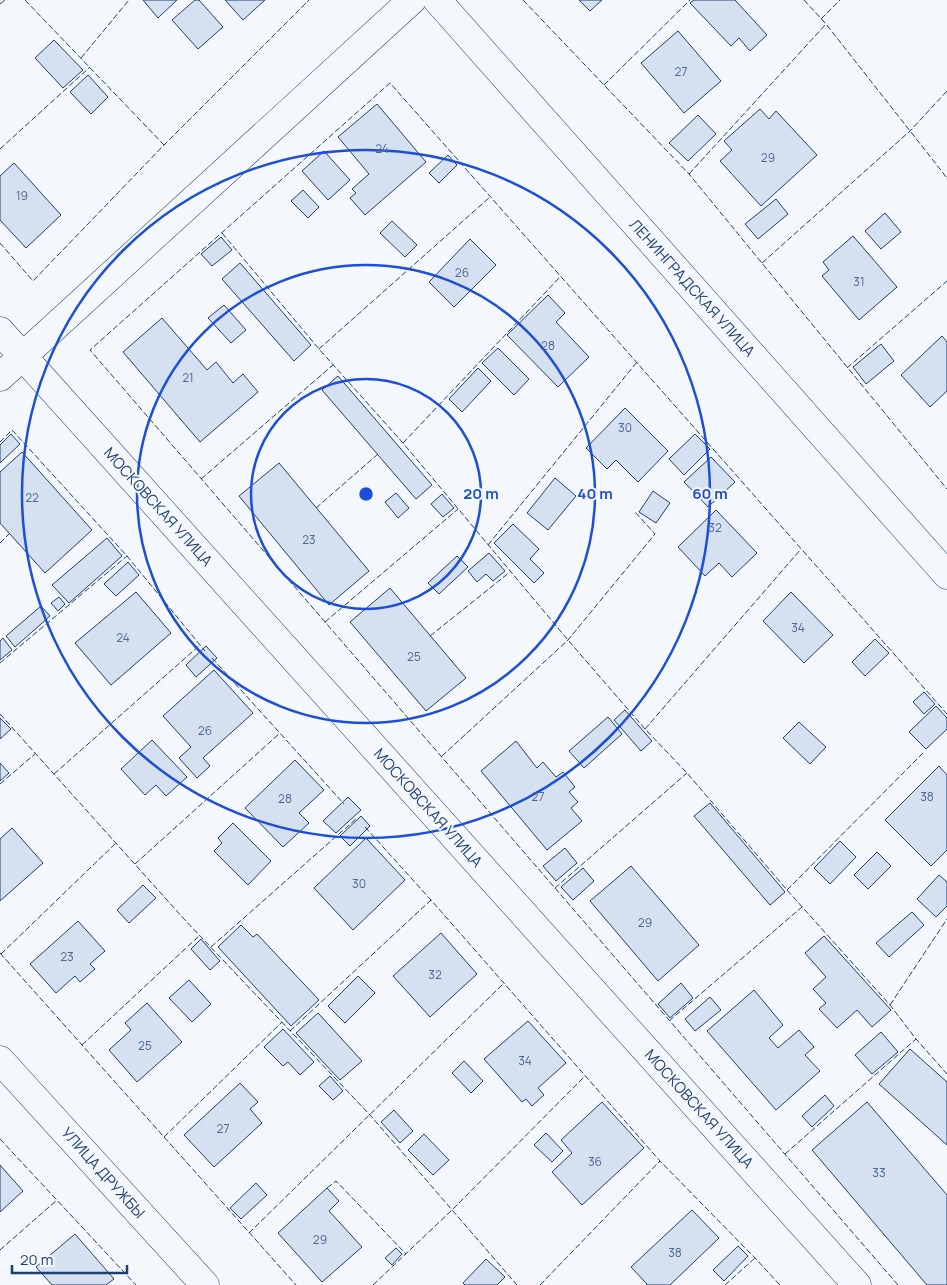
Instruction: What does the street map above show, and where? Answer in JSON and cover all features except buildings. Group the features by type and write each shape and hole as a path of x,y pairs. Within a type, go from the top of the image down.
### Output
{"street":[{"path":"0,378 412,0"},
{"name":"ЛЕНИНГРАДСКАЯ УЛИЦА","path":"437,0 947,575"},
{"name":"МОСКОВСКАЯ УЛИЦА","path":"0,331 857,1285"},
{"name":"УЛИЦА ДРУЖБЫ","path":"0,1060 205,1285"}],"fence":[{"path":"0,4 5,0"},
{"path":"25,0 164,145"},
{"path":"81,58 129,0"},
{"path":"0,243 33,281 164,145 309,0"},
{"path":"523,0 689,174 947,489"},
{"path":"604,85 690,0"},
{"path":"804,0 826,24 947,178"},
{"path":"821,19 840,0"},
{"path":"689,174 826,24"},
{"path":"0,149 90,67"},
{"path":"898,1285 90,350 390,83 947,714"},
{"path":"762,263 910,131 947,91"},
{"path":"319,349 490,197"},
{"path":"222,233 319,349 403,443 568,640 890,1005 916,1039 947,1074"},
{"path":"403,443 561,276"},
{"path":"847,368 947,281"},
{"path":"488,545 637,362"},
{"path":"201,479 333,365"},
{"path":"0,442 12,430 127,556 205,651"},
{"path":"316,508 378,454"},
{"path":"325,622 458,509"},
{"path":"442,756 568,640 655,534 635,512"},
{"path":"0,543 9,534"},
{"path":"645,729 801,549"},
{"path":"0,663 127,556"},
{"path":"430,636 510,572"},
{"path":"54,774 200,645"},
{"path":"212,658 344,804"},
{"path":"0,714 184,919 370,1115 517,1285"},
{"path":"135,864 280,733"},
{"path":"787,890 924,752"},
{"path":"0,784 36,753"},
{"path":"555,888 687,773"},
{"path":"211,947 357,818"},
{"path":"365,827 660,1161 780,1285"},
{"path":"1,954 116,843"},
{"path":"290,1031 431,900"},
{"path":"669,1021 802,907"},
{"path":"890,1005 947,919"},
{"path":"82,1045 200,935"},
{"path":"0,953 296,1285"},
{"path":"249,1233 504,983"},
{"path":"164,1137 282,1022"},
{"path":"785,1154 916,1039"},
{"path":"373,1285 452,1210 585,1076"},
{"path":"0,1139 136,1285"},
{"path":"540,1285 660,1161"},
{"path":"327,1188 336,1181 406,1254"},
{"path":"0,1250 57,1200"},
{"path":"725,1285 755,1258"}]}
